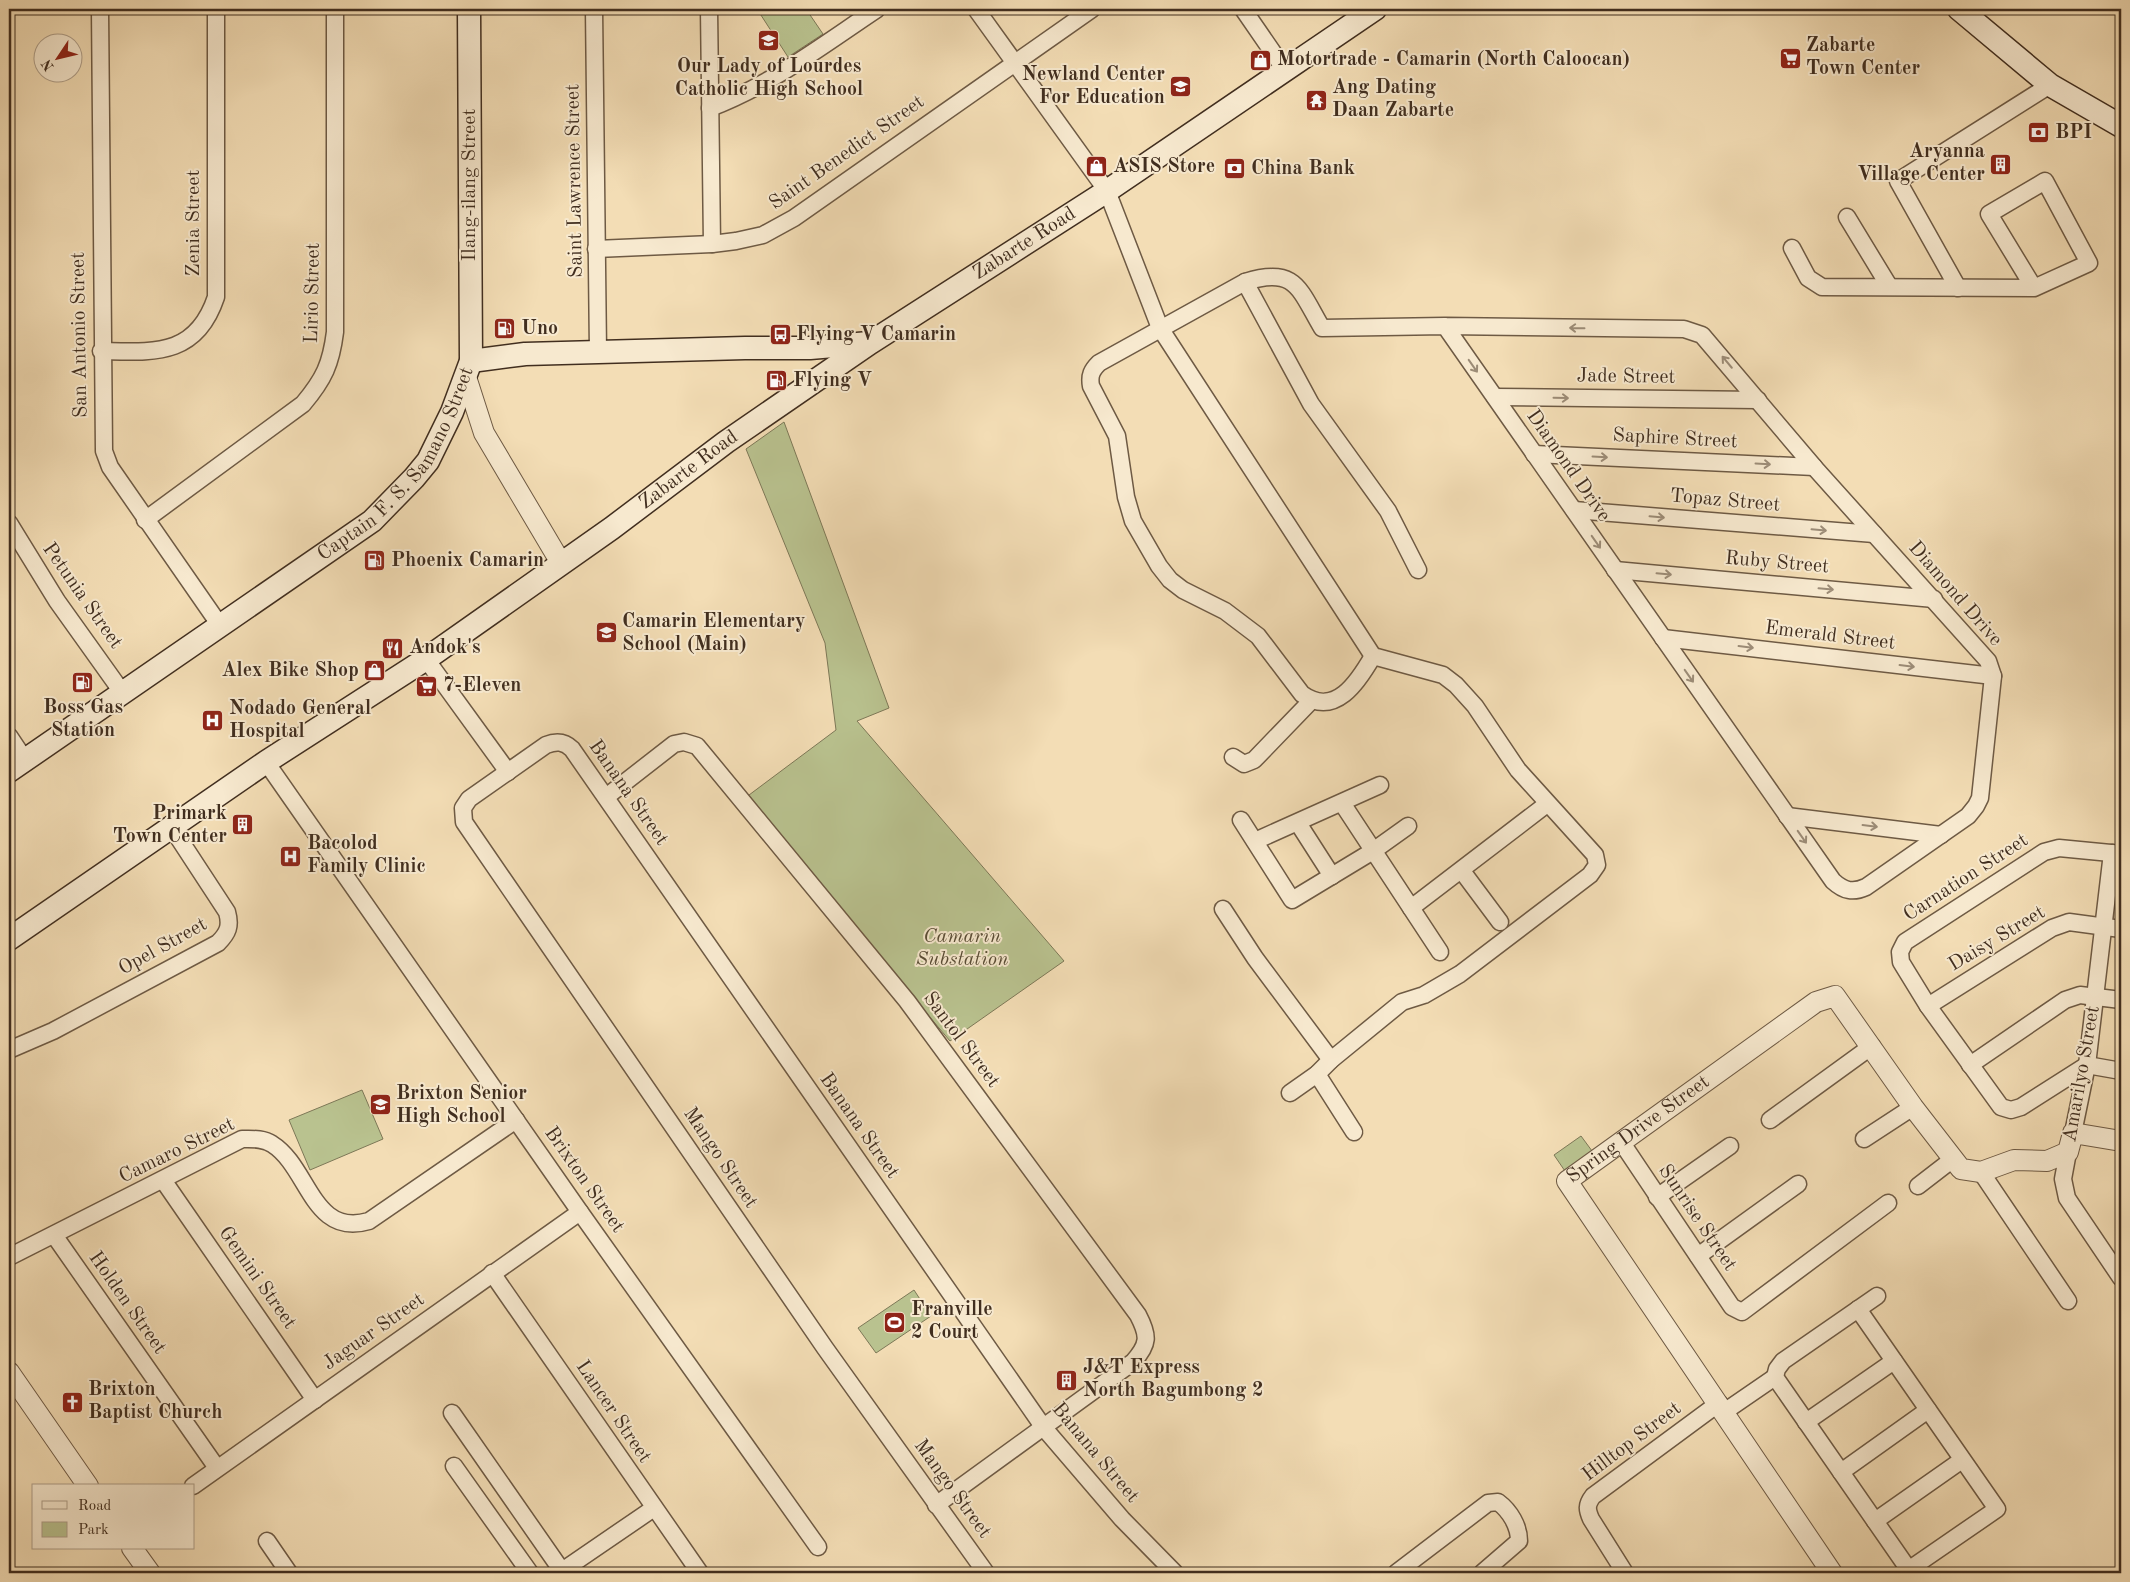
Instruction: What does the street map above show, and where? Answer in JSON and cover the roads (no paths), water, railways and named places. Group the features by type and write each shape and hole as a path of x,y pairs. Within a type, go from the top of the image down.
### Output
{"main road":[{"name":"Ilang-ilang Street","path":"468,369 469,9"},
{"name":"Zabarte Road","path":"9,939 266,762 426,659 561,564 726,442 870,343 1107,191 1374,9"},
{"path":"1960,9 2050,85 2121,126"},
{"name":"Captain F. S. Samano Street","path":"17,766 219,624 372,521 428,461 452,412 468,369 525,354 810,348 870,343"}],"street":[{"name":"San Antonio Street","path":"100,9 101,352 104,450 110,467 219,624"},
{"name":"Zenia Street","path":"101,352 140,352 170,348 197,334 210,316 216,297 216,9"},
{"name":"Lirio Street","path":"146,520 303,404 320,384 332,359 335,332 335,9"},
{"name":"Saint Lawrence Street","path":"594,9 598,352"},
{"path":"709,9 712,244"},
{"path":"710,108 739,97 780,74 877,9"},
{"path":"976,9 1107,191 1160,328 1373,656 1443,675 1456,685 1475,706 1518,770 1595,855 1597,866 1590,875 1460,974 1424,995 1402,1002 1331,1060 1317,1074 1290,1093"},
{"name":"Saint Benedict Street","path":"596,249 712,244 763,235 794,218 1092,9"},
{"path":"1243,9 1285,70"},
{"path":"1958,288 1898,181 2050,85"},
{"path":"1792,248 1808,278 1822,287 2034,288 2089,263 2045,181 1989,214 2034,288"},
{"path":"1847,217 1889,286"},
{"path":"1373,656 1358,681 1346,692 1321,703 1312,700 1302,694 1258,636 1225,610 1183,590 1170,580 1132,521 1126,497 1117,436 1091,386 1089,378 1092,370 1099,362 1245,282 1262,277 1282,277 1297,286 1322,328 1445,326"},
{"path":"1245,282 1311,404 1388,512 1418,570"},
{"name":"Diamond Drive","path":"1445,326 1693,331 1709,341 1814,467 1988,661 1993,676 1980,798 1968,816 1858,891 1848,891 1833,881 1445,326"},
{"path":"468,369 484,433 561,564"},
{"name":"Jade Street","path":"1495,397 1758,400"},
{"path":"452,412 484,433"},
{"name":"Saphire Street","path":"1534,454 1814,467"},
{"name":"Topaz Street","path":"1574,510 1874,534"},
{"name":"Petunia Street","path":"9,523 57,600 122,692"},
{"name":"Ruby Street","path":"1615,570 1934,599"},
{"name":"Emerald Street","path":"1663,638 1993,676"},
{"path":"426,659 508,772"},
{"path":"1233,756 1244,764 1254,760 1312,700"},
{"path":"9,736 17,766"},
{"name":"Banana Street","path":"508,772 546,745 556,742 563,743 572,749 1044,1428 1122,1519 1175,1573"},
{"name":"Santol Street","path":"606,797 674,744 684,742 697,746 907,1001 1138,1315 1147,1340 1141,1352 1132,1362 1044,1428"},
{"name":"Brixton Street","path":"266,762 580,1212 818,1547"},
{"name":"Mango Street","path":"508,772 469,799 463,808 464,822 814,1332 986,1573"},
{"path":"1256,842 1380,785"},
{"path":"1342,803 1440,952"},
{"path":"1411,908 1462,871 1547,804"},
{"path":"1787,816 1941,835"},
{"path":"1241,820 1292,900 1373,851 1408,826"},
{"path":"1298,823 1332,876"},
{"name":"Opel Street","path":"9,1050 53,1031 218,943 228,933 229,922 227,912 172,828"},
{"name":"Carnation Street","path":"1928,1006 1901,962 1900,952 1905,942 2044,852 2059,848 2117,853"},
{"name":"Amarilyo Street","path":"2117,853 2104,927 2088,1066 2063,1179 2067,1198 2121,1278"},
{"path":"1462,871 1500,922"},
{"path":"1223,909 1255,958 1331,1060"},
{"name":"Daisy Street","path":"1928,1006 2052,928 2069,922 2121,929"},
{"path":"1970,1065 2065,1000 2080,995 2121,1000"},
{"name":"Spring Drive Street","path":"1832,1573 1722,1408 1567,1182 1816,1002 1827,996 1835,996 1842,1003 1913,1107 1953,1159"},
{"path":"1928,1006 2001,1107 2012,1110 2021,1107 2088,1066 2121,1071"},
{"path":"1770,1120 1872,1046"},
{"path":"1317,1074 1354,1132"},
{"path":"1864,1139 1913,1107"},
{"name":"Camaro Street","path":"9,1257 54,1236 242,1138 259,1139 270,1143 283,1153 324,1212 339,1223 354,1225 369,1220 516,1120"},
{"path":"1918,1186 1953,1159 1961,1169 1981,1172 2014,1160 2047,1161 2071,1142 2121,1141"},
{"name":"Sunrise Street","path":"1622,1142 1732,1307 1742,1312 1888,1203"},
{"path":"1657,1197 1730,1146"},
{"path":"1981,1172 2068,1301"},
{"name":"Gemini Street","path":"163,1180 315,1400"},
{"path":"1698,1256 1798,1184"},
{"name":"Jaguar Street","path":"195,1484 580,1212"},
{"name":"Holden Street","path":"54,1236 217,1468"},
{"name":"Lancer Street","path":"492,1274 700,1573"},
{"path":"1858,1309 1997,1509 1906,1571 1875,1520 1775,1377 1777,1368 1783,1361 1858,1309 1877,1296"},
{"path":"1806,1422 1894,1361"},
{"path":"9,1372 87,1484"},
{"path":"1722,1408 1775,1377"},
{"name":"Hilltop Street","path":"1625,1573 1591,1519 1588,1503 1593,1496 1722,1408"},
{"path":"1841,1472 1928,1410"},
{"path":"452,1413 561,1572 654,1508"},
{"path":"936,1505 1044,1428"},
{"path":"1875,1520 1962,1460"},
{"path":"454,1466 530,1573"},
{"path":"1396,1573 1488,1503 1498,1502 1505,1507 1519,1531 1519,1541 1513,1549 1482,1573"},
{"path":"266,1541 289,1573"},
{"path":"133,1550 150,1573"}],"place":[{"name":"Our Lady of Lourdes Catholic High School","path":"769,41"},
{"name":"Zabarte Town Center","path":"1790,58"},
{"name":"Motortrade - Camarin (North Caloocan)","path":"1261,60"},
{"name":"Newland Center For Education","path":"1181,87"},
{"name":"Ang Dating Daan Zabarte","path":"1316,100"},
{"name":"BPI","path":"2039,133"},
{"name":"Aryanna Village Center","path":"2001,164"},
{"name":"ASIS Store","path":"1097,167"},
{"name":"China Bank","path":"1235,169"},
{"name":"Uno","path":"505,329"},
{"name":"Flying V Camarin","path":"780,335"},
{"name":"Flying V","path":"777,381"},
{"name":"Phoenix Camarin","path":"375,561"},
{"name":"Camarin Elementary School (Main)","path":"606,633"},
{"name":"Andok's","path":"393,648"},
{"name":"Alex Bike Shop","path":"375,671"},
{"name":"Boss Gas Station","path":"83,682"},
{"name":"7-Eleven","path":"427,686"},
{"name":"Nodado General Hospital","path":"213,721"},
{"name":"Primark Town Center","path":"243,825"},
{"name":"Bacolod Family Clinic","path":"291,856"},
{"name":"Brixton Senior High School","path":"380,1105"},
{"name":"Franville 2 Court","path":"895,1322"},
{"name":"J&T Express North Bagumbong 2","path":"1067,1380"},
{"name":"Brixton Baptist Church","path":"72,1402"}],"park label":[{"name":"Camarin Substation","path":"962,948"}]}
